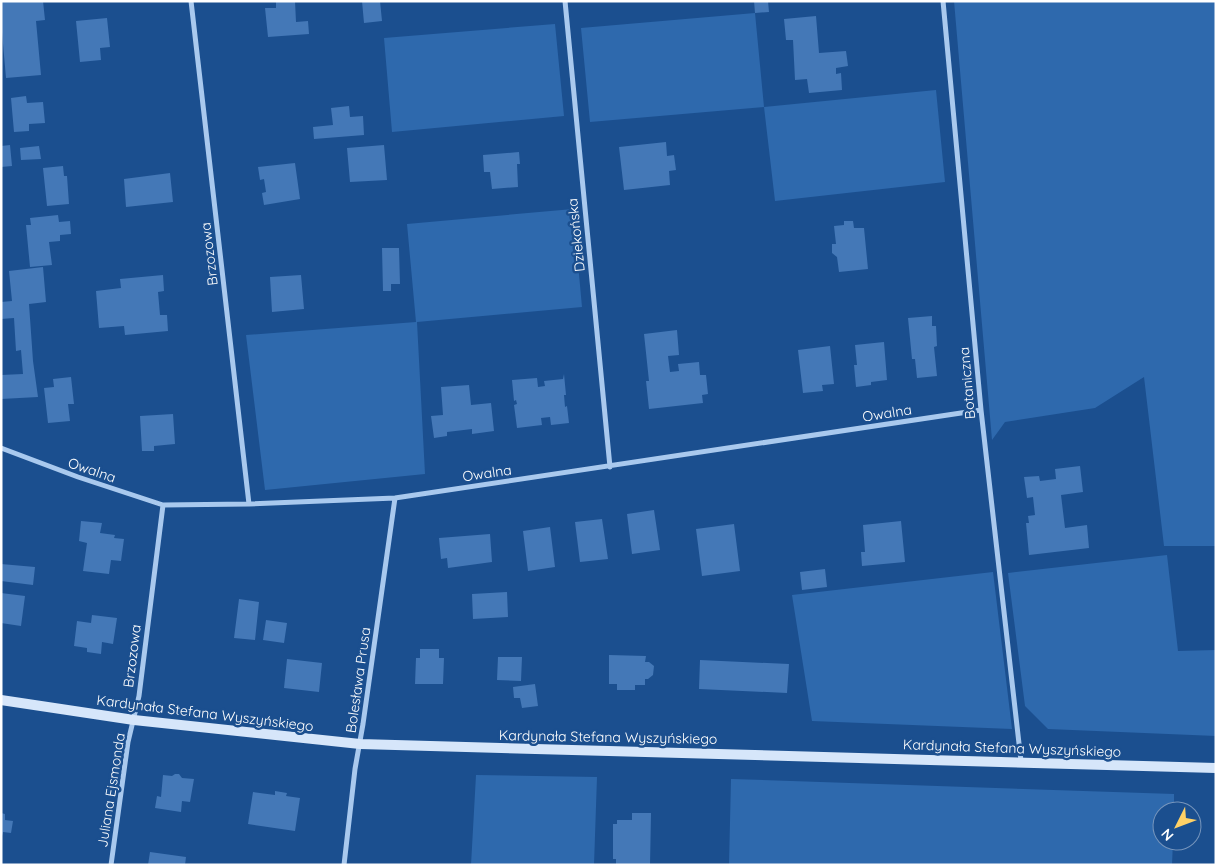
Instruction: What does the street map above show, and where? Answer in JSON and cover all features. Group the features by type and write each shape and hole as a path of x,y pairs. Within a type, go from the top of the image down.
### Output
{"main road":[{"name":"Kardynała Stefana Wyszyńskiego","path":"1,700 134,720 360,744 1021,761 1216,768"}],"street":[{"name":"Brzozowa","path":"191,1 250,504"},
{"name":"Dziekońska","path":"565,1 610,467"},
{"name":"Botaniczna","path":"943,1 981,410 1021,761"},
{"name":"Owalna","path":"1,448 78,477 163,505 250,504 395,498 981,410"},
{"name":"Bolesława Prusa","path":"344,865 355,769 395,498"},
{"name":"Brzozowa","path":"134,720 163,505"},
{"name":"Juliana Ejsmonda","path":"111,865 128,742 134,720"}],"shaded area":[{"path":"954,1 1216,1 1216,546 1164,546 1144,377 1095,408 1005,422 992,440"},
{"path":"755,13 764,107 590,122 581,28"},
{"path":"555,24 564,116 392,132 384,38"},
{"path":"936,90 945,182 775,201 764,107"},
{"path":"573,209 582,307 417,322 425,474 265,490 246,335 416,322 407,224"},
{"path":"1167,555 1178,651 1216,650 1216,736 1048,729 1025,706 1008,573"},
{"path":"993,572 1012,729 812,721 792,595"},
{"path":"476,775 597,777 594,865 471,865"},
{"path":"731,779 1174,794 1174,801 1152,801 1152,851 1173,851 1172,865 729,865"}],"building":[{"path":"1,1 43,1 45,20 36,21 41,75 6,78"},
{"path":"276,1 295,1 296,22 308,21 309,34 268,37 265,8 276,8"},
{"path":"362,1 380,1 382,21 364,23"},
{"path":"754,1 768,1 769,12 755,13"},
{"path":"816,16 819,53 846,51 848,66 836,68 836,74 841,73 842,90 809,93 807,79 795,80 793,40 786,40 784,19"},
{"path":"107,18 110,47 100,48 101,60 80,62 76,21"},
{"path":"26,96 27,103 43,102 45,123 29,124 29,131 14,132 11,98"},
{"path":"349,106 350,117 363,116 364,135 314,139 313,127 333,125 331,108"},
{"path":"666,142 667,156 674,155 676,170 669,171 670,185 624,190 619,147"},
{"path":"10,145 12,166 1,167 1,146"},
{"path":"384,145 387,180 350,182 347,148"},
{"path":"39,146 41,159 21,160 20,148"},
{"path":"519,152 520,164 517,164 518,187 492,189 490,172 484,172 483,155"},
{"path":"295,163 300,199 264,205 262,193 266,192 264,179 260,180 258,167"},
{"path":"63,166 64,176 67,176 69,204 47,206 43,168"},
{"path":"170,173 173,202 126,207 124,179"},
{"path":"58,215 59,222 70,221 71,234 60,235 60,241 49,242 52,265 30,267 26,225 31,225 30,218"},
{"path":"844,221 853,221 854,228 864,228 868,269 839,272 837,257 832,253 832,244 836,244 834,226 844,225"},
{"path":"382,248 399,248 400,284 391,284 391,291 383,291"},
{"path":"43,267 46,302 29,304 33,361 38,397 1,399 1,375 23,374 21,350 16,351 14,318 1,319 1,302 12,301 9,271"},
{"path":"163,275 164,291 158,292 160,315 167,315 168,331 125,335 124,326 99,328 96,291 121,288 120,279"},
{"path":"301,275 304,309 272,312 270,277"},
{"path":"932,316 932,326 936,326 937,346 934,347 937,376 917,378 915,359 912,359 908,318"},
{"path":"677,330 679,355 668,356 670,372 679,371 678,364 699,362 700,375 706,375 708,394 702,395 703,403 649,409 646,381 649,381 644,334"},
{"path":"884,342 887,380 871,382 871,385 856,387 854,365 857,365 855,345"},
{"path":"830,346 834,384 822,385 823,391 803,393 798,350"},
{"path":"564,374 565,407 567,406 569,423 551,425 550,417 541,418 542,425 517,428 514,405 517,404 516,400 514,401 512,380 537,378 538,387 545,386 544,381 563,379"},
{"path":"71,377 74,404 68,404 70,421 48,423 44,388 54,387 53,379"},
{"path":"469,385 471,405 491,403 494,431 472,434 472,429 447,432 447,436 434,438 431,416 443,415 441,387"},
{"path":"173,414 175,444 154,446 154,451 142,451 140,416"},
{"path":"1080,466 1083,492 1061,495 1065,528 1087,525 1089,548 1029,555 1026,523 1029,523 1028,516 1035,515 1033,497 1027,498 1024,477 1039,476 1040,481 1056,479 1055,469"},
{"path":"654,510 660,550 632,554 627,514"},
{"path":"602,519 608,559 580,562 575,522"},
{"path":"81,521 102,523 100,533 115,535 114,538 124,539 121,561 111,560 109,574 83,571 87,543 79,541"},
{"path":"901,521 905,562 862,566 861,552 865,552 863,525"},
{"path":"734,524 740,571 702,576 696,529"},
{"path":"550,527 555,567 528,571 523,531"},
{"path":"490,534 492,562 448,568 447,558 441,559 439,538"},
{"path":"1,564 35,567 33,585 1,581"},
{"path":"825,569 827,587 802,590 800,572"},
{"path":"507,592 508,617 473,619 472,594"},
{"path":"1,593 25,596 21,626 1,623"},
{"path":"239,599 259,602 255,640 234,638"},
{"path":"92,615 117,618 113,644 102,642 101,654 87,652 87,648 74,646 77,621 91,623"},
{"path":"266,620 287,623 284,643 263,640"},
{"path":"420,649 439,649 439,658 444,658 443,684 415,684 416,658 420,658"},
{"path":"609,655 646,656 645,662 649,662 654,666 653,675 645,679 645,685 635,685 635,690 617,690 617,684 609,684"},
{"path":"498,657 522,657 521,681 497,680"},
{"path":"287,659 322,663 319,692 284,688"},
{"path":"700,660 789,664 787,693 699,689"},
{"path":"535,684 538,706 522,708 520,698 514,698 513,687"},
{"path":"179,774 182,778 194,779 190,802 182,801 181,812 155,808 157,796 161,797 163,775 172,776"},
{"path":"275,791 287,793 286,796 300,798 295,831 248,824 253,792 275,795"},
{"path":"1,813 5,814 5,820 13,821 11,833 3,832 2,836"},
{"path":"632,813 651,813 650,865 616,864 616,859 613,859 613,824 617,824 617,820 632,820"},
{"path":"150,852 186,857 185,865 148,865"}]}
